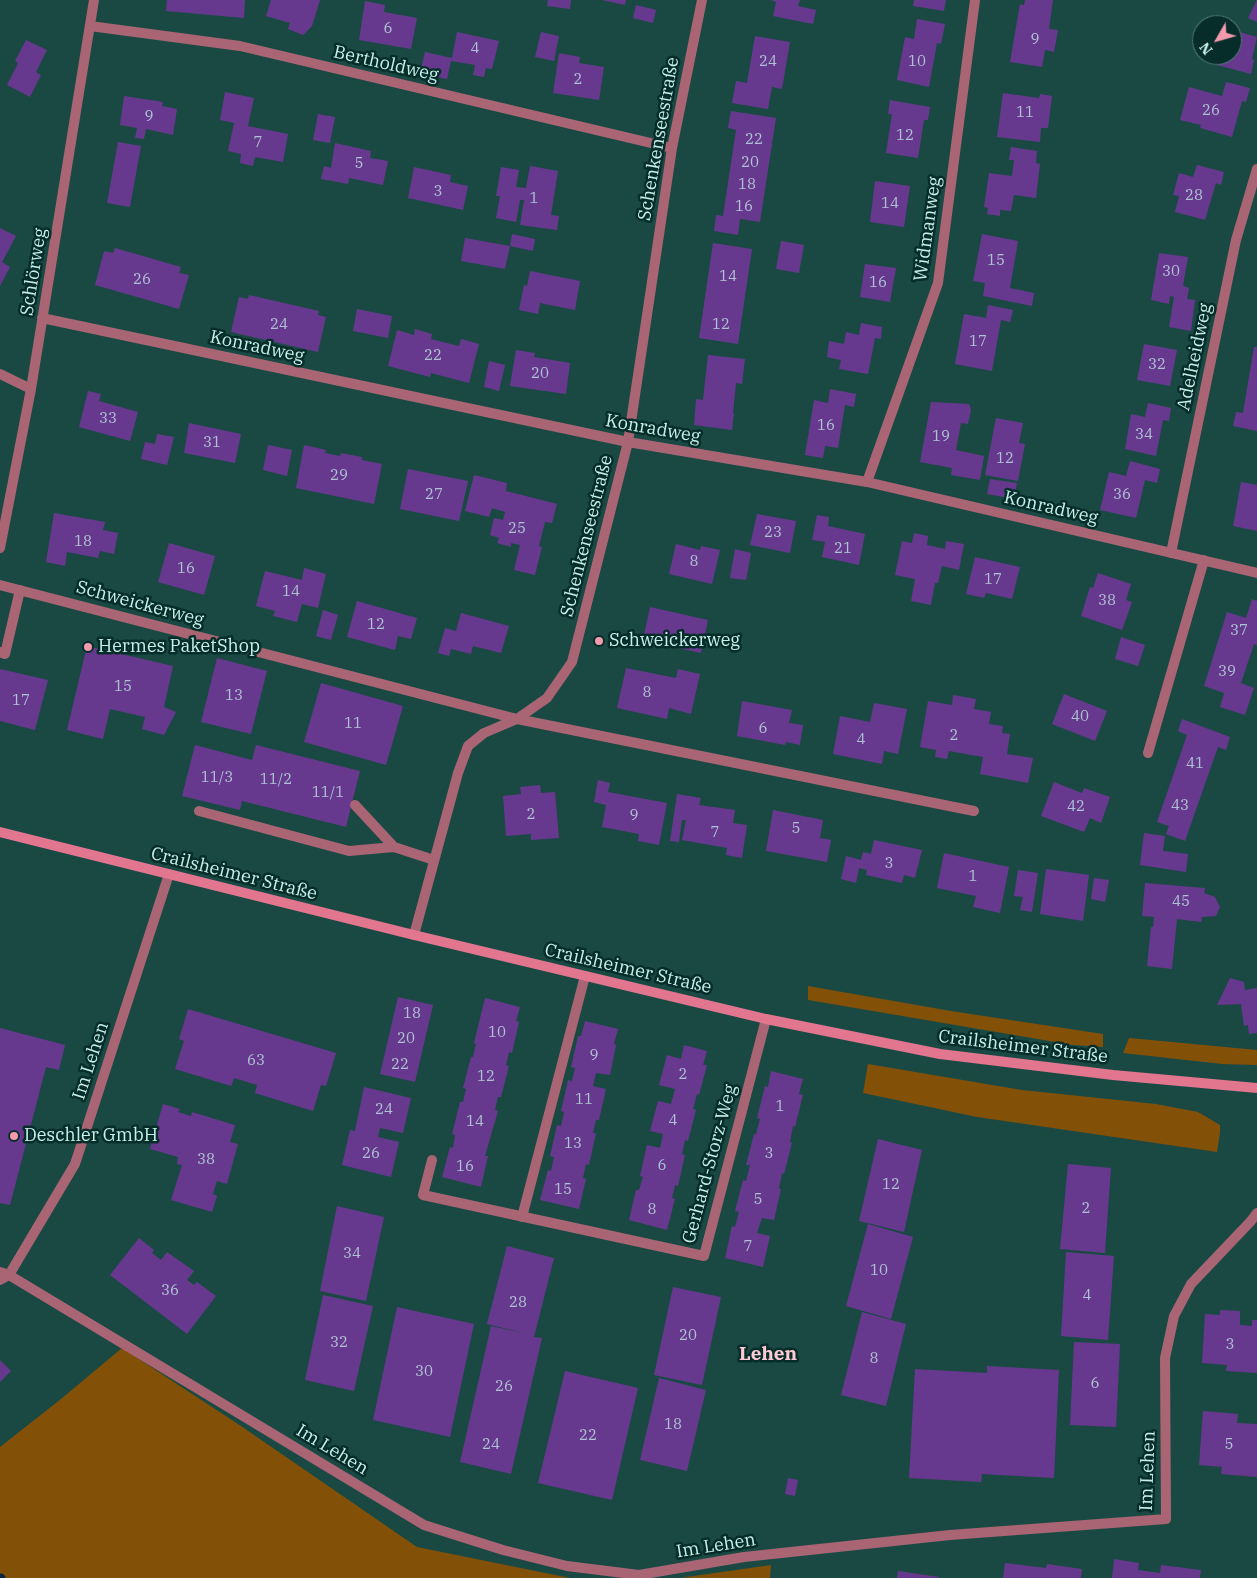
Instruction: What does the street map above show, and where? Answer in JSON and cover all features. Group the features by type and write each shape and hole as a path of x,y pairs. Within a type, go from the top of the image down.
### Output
{"main road":[{"name":"Crailsheimer Straße","path":"0,832 414,935 766,1019 940,1054 1113,1075 1257,1088"}],"street":[{"name":"Schlörweg","path":"0,548 31,389 94,0"},
{"name":"Schenkenseestraße","path":"414,935 458,773 468,746 484,733 517,720 548,698 572,662 628,442 672,148 702,0"},
{"name":"Widmanweg","path":"867,482 938,283 975,0"},
{"name":"Bertholdweg","path":"90,26 240,46 672,148"},
{"name":"Adelheidweg","path":"1171,553 1236,240 1257,170"},
{"name":"Konradweg","path":"42,318 628,442 867,482 1257,573"},
{"path":"0,374 31,389"},
{"path":"1148,753 1204,560"},
{"name":"Schweickerweg","path":"0,585 517,720 974,811"},
{"path":"0,652 5,654 20,590"},
{"path":"355,805 394,847"},
{"path":"199,811 348,851 394,847 434,860"},
{"name":"Im Lehen","path":"169,874 75,1164 3,1276 424,1525 503,1550 567,1566 639,1574 744,1557 950,1535 1166,1518 1165,1358 1174,1316 1191,1284 1251,1221 1257,1212"},
{"path":"522,1217 584,976"},
{"name":"Gerhard-Storz-Weg","path":"432,1160 423,1195 704,1256 766,1019"}],"shaded area":[{"path":"808,986 951,1011 1103,1034 1103,1047 1073,1045 808,1000"},
{"path":"1129,1038 1257,1050 1257,1065 1222,1064 1123,1053"},
{"path":"868,1064 1022,1090 1156,1104 1198,1112 1220,1125 1217,1152 977,1117 863,1093"},
{"path":"122,1348 241,1426 417,1547 570,1578 0,1578 0,1447"},
{"path":"771,1565 770,1578 680,1578"}],"building":[{"path":"167,0 245,0 244,18 166,11"},
{"path":"271,0 320,0 312,26 303,35 288,29 290,23 266,16"},
{"path":"548,0 571,0 570,9 547,6"},
{"path":"602,0 626,0 625,5"},
{"path":"771,0 800,0 798,6 816,10 813,24 773,16 776,2"},
{"path":"914,0 946,0 944,11 913,6"},
{"path":"1025,0 1053,0 1049,29 1058,30 1054,52 1045,50 1042,67 1010,62 1020,4 1024,5"},
{"path":"1257,0 1257,22 1248,18"},
{"path":"365,1 385,5 384,12 417,18 411,49 359,40"},
{"path":"636,5 656,10 653,23 633,18"},
{"path":"917,19 945,24 941,44 937,43 929,87 897,80 905,37 914,39"},
{"path":"457,32 499,41 492,69 486,68 484,77 473,75 475,65 451,61 447,79 420,73 425,52 452,58"},
{"path":"541,32 559,36 554,61 535,57"},
{"path":"1242,33 1257,37 1251,74 1217,65 1242,65"},
{"path":"755,36 790,42 782,89 772,87 768,109 732,103 736,81 747,83"},
{"path":"26,40 47,50 36,72 41,75 30,97 7,85 18,63 15,61"},
{"path":"559,53 580,57 579,63 604,67 599,100 553,93"},
{"path":"1226,82 1250,88 1246,102 1242,101 1232,137 1200,128 1201,125 1180,120 1189,87 1222,96"},
{"path":"225,92 254,98 248,126 288,134 283,162 255,157 253,166 240,163 241,154 228,151 234,123 220,120"},
{"path":"1003,93 1039,98 1040,94 1052,96 1048,128 1041,128 1040,142 997,137"},
{"path":"124,96 163,102 162,106 177,109 173,135 146,129 144,139 135,138 137,128 120,125"},
{"path":"890,100 930,107 928,120 924,120 918,158 886,153 892,114 888,114"},
{"path":"731,111 776,118 760,222 740,219 738,235 714,231 716,215 723,216 736,130 728,128"},
{"path":"318,114 335,117 330,143 313,140"},
{"path":"118,142 141,146 130,207 107,203"},
{"path":"335,143 371,151 370,158 388,161 383,185 349,178 348,184 321,179 324,166 331,168"},
{"path":"1011,147 1037,151 1036,163 1040,164 1036,198 1014,195 1011,211 1000,210 1000,216 987,214 988,208 984,207 989,173 1012,176 1014,160 1009,160"},
{"path":"1197,165 1224,172 1221,185 1216,183 1205,220 1175,212 1179,196 1173,195 1179,173 1193,177"},
{"path":"530,166 558,171 551,215 559,216 557,230 520,225 524,200 520,200 516,222 496,218 500,196 496,196 501,167 519,170 516,187 526,188"},
{"path":"414,167 451,175 450,182 468,186 463,210 408,198"},
{"path":"875,181 910,186 904,227 870,222"},
{"path":"0,228 16,236 2,262 10,267 0,286"},
{"path":"512,234 535,239 533,251 510,246"},
{"path":"982,234 1018,241 1010,288 1034,293 1032,306 983,296 985,283 973,281"},
{"path":"465,238 510,246 505,269 461,261"},
{"path":"781,241 804,245 799,273 776,269"},
{"path":"713,243 752,249 738,344 699,338"},
{"path":"115,248 181,267 179,273 189,275 179,309 95,285 104,251 113,253"},
{"path":"1159,253 1188,257 1183,286 1189,288 1187,299 1195,300 1191,331 1169,327 1174,297 1170,296 1169,304 1151,300"},
{"path":"865,264 896,268 890,302 860,297"},
{"path":"530,271 580,281 575,310 540,303 538,314 519,310 524,285 527,286"},
{"path":"249,295 319,311 318,315 326,317 318,352 231,332 239,297 248,299"},
{"path":"988,305 1013,310 1010,322 1001,320 992,371 955,364 964,314 986,318"},
{"path":"357,309 392,316 388,338 353,331"},
{"path":"861,323 882,327 881,339 875,338 868,374 839,369 841,360 827,357 829,341 844,344 846,332 859,335"},
{"path":"415,329 432,334 431,339 459,346 461,339 479,344 469,383 431,373 430,377 388,366 397,330 414,335"},
{"path":"1144,344 1177,350 1170,386 1137,380"},
{"path":"1254,347 1257,347 1257,431 1233,426 1236,412 1243,413"},
{"path":"516,350 535,353 534,357 570,363 566,394 510,386"},
{"path":"708,355 745,359 742,384 736,383 732,430 694,425 696,399 703,400"},
{"path":"489,361 505,365 499,391 484,387"},
{"path":"830,389 856,394 854,407 845,405 838,448 825,446 823,458 805,455 814,400 828,403"},
{"path":"88,391 101,394 99,401 138,412 130,441 79,427"},
{"path":"931,402 969,404 971,410 968,424 961,423 956,450 984,456 980,480 951,475 952,468 920,462"},
{"path":"1148,403 1171,408 1169,421 1163,420 1156,456 1125,449 1131,414 1145,417"},
{"path":"996,418 1023,423 1019,443 1025,444 1018,481 985,475"},
{"path":"189,423 241,434 235,463 184,453"},
{"path":"157,434 174,437 167,465 141,459 145,442 155,444"},
{"path":"268,445 292,450 287,476 263,470"},
{"path":"304,445 326,450 325,453 340,456 341,453 362,457 362,460 382,464 374,504 296,488"},
{"path":"1130,461 1160,469 1157,483 1145,480 1136,518 1100,510 1109,472 1126,476"},
{"path":"408,469 468,481 459,521 400,509"},
{"path":"474,475 507,483 506,491 557,504 552,523 545,522 539,546 542,547 535,575 514,570 520,545 511,543 511,547 497,543 499,538 490,535 494,518 503,520 505,512 492,508 489,517 465,511"},
{"path":"990,479 1017,483 1014,499 987,494"},
{"path":"1241,482 1257,485 1257,531 1233,526"},
{"path":"54,513 105,522 103,530 118,533 114,554 100,551 98,558 67,552 65,566 46,562"},
{"path":"757,514 796,521 790,553 750,545"},
{"path":"817,515 829,517 828,526 865,534 859,565 822,557 825,542 812,540"},
{"path":"914,533 928,536 927,545 945,549 946,541 964,544 959,570 942,566 938,583 935,583 931,605 911,601 915,579 895,575 902,541 912,543"},
{"path":"169,543 215,556 204,595 158,582"},
{"path":"676,544 700,550 701,546 720,550 712,584 669,574"},
{"path":"735,549 751,553 746,580 730,578"},
{"path":"975,557 1020,567 1012,599 986,593 984,598 966,594"},
{"path":"304,568 326,574 318,608 302,604 297,622 273,616 275,611 256,606 265,571 302,580"},
{"path":"1098,573 1131,584 1126,600 1132,602 1122,630 1081,616 1090,587 1093,588"},
{"path":"1252,599 1257,601 1257,645 1254,644 1241,683 1254,688 1245,715 1220,707 1224,693 1204,686 1227,612 1246,618"},
{"path":"357,601 417,618 411,639 398,636 395,650 347,637"},
{"path":"650,607 708,620 701,653 643,640"},
{"path":"323,610 338,615 331,640 316,636"},
{"path":"461,613 509,626 501,653 473,646 471,654 451,649 449,656 438,653 445,628 456,631"},
{"path":"1121,637 1145,645 1138,666 1115,659"},
{"path":"87,646 173,666 164,707 176,712 164,735 142,729 145,717 110,709 103,739 67,730"},
{"path":"217,658 267,671 251,734 201,722"},
{"path":"626,668 676,678 678,669 700,674 691,714 669,708 667,719 617,708"},
{"path":"0,669 48,680 35,730 0,721"},
{"path":"321,683 403,706 386,765 304,742"},
{"path":"1064,694 1107,711 1095,741 1052,724"},
{"path":"953,695 976,699 974,709 991,712 989,724 1003,726 1002,733 1010,734 1007,754 1033,758 1028,783 980,774 983,757 949,751 947,759 935,757 936,750 920,747 928,701 952,705"},
{"path":"742,701 792,710 789,723 803,725 800,745 786,742 785,745 737,736"},
{"path":"874,703 907,709 898,754 884,751 882,764 833,754 840,716 870,722"},
{"path":"1182,719 1230,737 1226,750 1218,747 1185,841 1166,834 1169,826 1157,822 1187,735 1178,731"},
{"path":"195,745 252,760 256,745 360,771 346,827 242,801 240,810 182,796"},
{"path":"598,780 610,783 608,792 667,803 659,845 638,841 639,834 602,827 606,805 594,802"},
{"path":"1054,782 1082,793 1084,788 1110,797 1101,823 1090,818 1084,832 1041,816"},
{"path":"540,785 541,793 555,792 559,838 531,840 531,834 506,836 503,796 521,794 520,787"},
{"path":"677,794 701,798 699,805 735,810 733,823 747,825 742,858 726,855 727,848 682,840 686,820 682,820 679,842 670,841"},
{"path":"773,810 823,820 820,838 831,840 827,862 766,851"},
{"path":"1144,833 1165,836 1163,851 1188,854 1186,872 1140,865"},
{"path":"874,840 922,850 915,878 904,875 902,883 866,875 867,870 859,868 856,883 841,879 846,856 861,860 863,852 871,854"},
{"path":"944,853 1009,867 1000,913 973,907 976,896 937,888"},
{"path":"1046,869 1089,875 1083,921 1040,914"},
{"path":"1018,870 1038,873 1032,912 1020,910 1023,897 1014,896"},
{"path":"1094,878 1109,880 1105,902 1091,899"},
{"path":"1145,883 1205,888 1204,893 1215,897 1220,907 1216,916 1202,917 1201,922 1177,919 1172,969 1147,966 1151,927 1153,927 1154,917 1142,916"},
{"path":"1230,978 1244,982 1245,990 1257,988 1257,1033 1249,1034 1248,1025 1244,1026 1241,1004 1217,1005"},
{"path":"398,997 433,1005 415,1082 380,1074"},
{"path":"485,998 520,1007 516,1021 519,1022 512,1053 509,1052 506,1065 509,1066 501,1097 498,1097 495,1110 498,1111 485,1156 488,1156 481,1187 442,1177 450,1147 453,1148 455,1135 452,1134 460,1102 463,1102 466,1089 463,1088 471,1057 473,1057 476,1044 474,1043"},
{"path":"188,1009 336,1053 326,1086 321,1085 313,1111 255,1093 257,1085 234,1078 231,1086 175,1069 184,1041 179,1039"},
{"path":"585,1021 618,1029 610,1075 596,1073 593,1086 606,1089 599,1120 596,1120 593,1133 596,1133 589,1165 586,1164 583,1178 586,1179 579,1209 540,1200 548,1170 551,1171 554,1157 550,1156 557,1125 561,1126 564,1112 561,1111 568,1080 572,1081 575,1068 571,1067 578,1036 581,1036"},
{"name":"Deschler GmbH","path":"0,1028 65,1045 59,1070 46,1067 10,1205 0,1203"},
{"path":"684,1045 707,1051 703,1065 707,1065 693,1109 696,1110 688,1141 685,1140 682,1154 685,1155 678,1186 675,1185 672,1198 675,1199 667,1230 629,1220 636,1190 639,1190 643,1177 640,1176 647,1145 660,1148 663,1134 650,1131 658,1101 671,1104 675,1089 659,1085 667,1055 681,1059"},
{"path":"771,1071 803,1079 799,1094 803,1095 795,1127 793,1126 790,1142 792,1143 784,1174 782,1173 779,1189 781,1189 774,1220 762,1218 757,1233 770,1236 763,1267 725,1258 732,1226 735,1227 739,1212 735,1211 743,1180 746,1181 750,1165 746,1165 760,1119 757,1118 765,1086 768,1087"},
{"path":"364,1087 411,1098 403,1133 380,1128 378,1137 399,1142 391,1177 342,1165 350,1130 355,1131"},
{"path":"163,1104 180,1109 178,1112 191,1116 192,1112 235,1125 230,1142 238,1144 227,1184 217,1181 213,1194 217,1196 212,1212 171,1200 182,1165 177,1164 178,1157 150,1149"},
{"path":"878,1139 922,1150 904,1232 859,1221"},
{"path":"1068,1164 1111,1168 1105,1253 1060,1249"},
{"path":"337,1206 384,1217 366,1301 320,1291"},
{"path":"868,1224 913,1237 891,1319 846,1306"},
{"path":"139,1238 154,1250 152,1253 161,1260 167,1252 194,1271 187,1280 194,1285 197,1282 216,1296 187,1334 110,1275"},
{"path":"507,1246 554,1258 534,1337 542,1338 511,1474 460,1462 491,1326 528,1334 487,1324"},
{"path":"1066,1252 1114,1256 1108,1340 1061,1336"},
{"path":"673,1287 721,1297 702,1385 654,1375"},
{"path":"323,1295 373,1306 354,1391 305,1380"},
{"path":"397,1307 474,1324 450,1437 373,1420"},
{"path":"1220,1310 1240,1311 1240,1325 1252,1326 1252,1320 1257,1320 1257,1373 1226,1371 1227,1365 1202,1363 1205,1314 1220,1315"},
{"path":"862,1312 906,1324 886,1406 841,1395"},
{"path":"1074,1342 1120,1344 1116,1427 1070,1425"},
{"path":"0,1360 11,1371 0,1382"},
{"path":"987,1366 1059,1370 1054,1478 982,1474 981,1482 909,1478 915,1369 987,1373"},
{"path":"565,1371 638,1388 612,1500 538,1483"},
{"path":"659,1378 706,1390 687,1471 640,1460"},
{"path":"1203,1411 1238,1414 1237,1423 1257,1424 1257,1477 1221,1474 1222,1467 1199,1465"},
{"path":"788,1478 798,1480 795,1496 785,1494"},
{"path":"1114,1559 1139,1563 1138,1570 1160,1573 1161,1565 1201,1570 1200,1578 1112,1578"},
{"path":"1005,1563 1046,1568 1047,1564 1082,1569 1081,1578 1003,1578"},
{"path":"898,1571 939,1577 939,1578 897,1578"}],"place":[{"name":"Schweickerweg","path":"599,641"},
{"name":"Hermes PaketShop","path":"88,647"},
{"name":"Deschler GmbH","path":"14,1136"}],"district":[{"name":"Lehen","path":"768,1355"}]}
